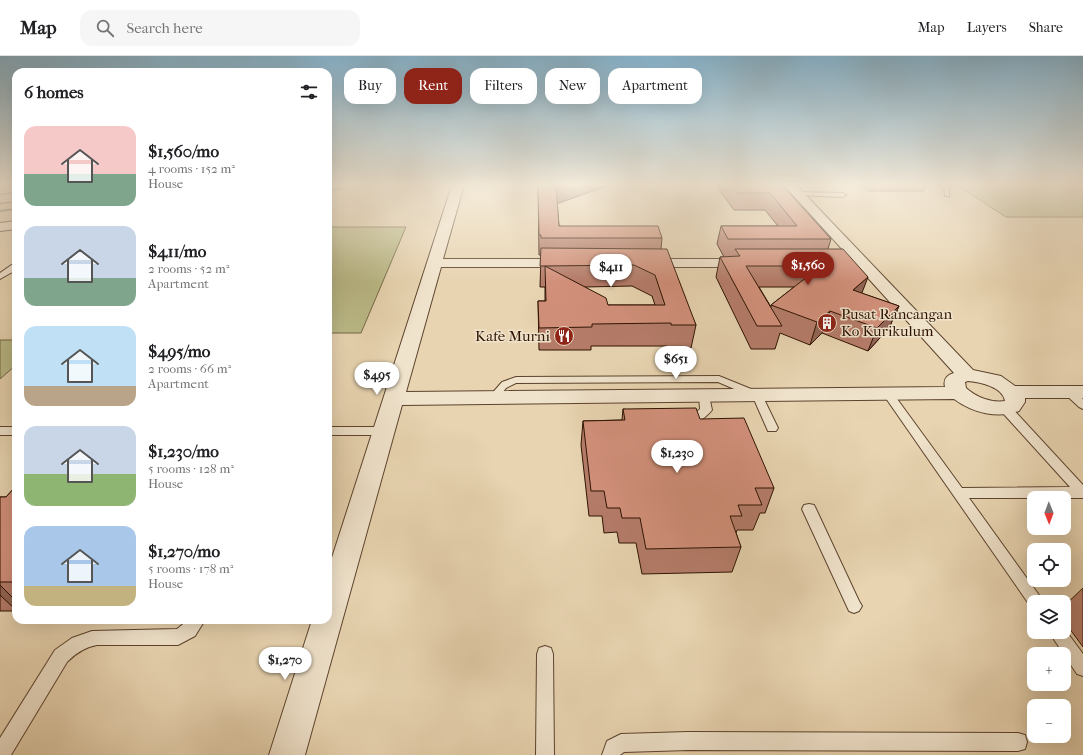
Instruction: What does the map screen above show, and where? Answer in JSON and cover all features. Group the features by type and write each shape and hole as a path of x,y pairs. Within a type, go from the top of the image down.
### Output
{"street":[{"path":"332,604 448,218"},
{"path":"820,218 862,264 963,384 967,399 981,405 996,408 1009,400 1078,396"},
{"path":"0,227 12,226"},
{"path":"434,263 585,263"},
{"path":"632,263 759,263"},
{"path":"814,264 862,264"},
{"path":"393,399 888,394 963,384 976,376 996,382 1009,400"},
{"path":"286,755 326,624"}],"lane":[{"path":"0,277 12,269"},
{"path":"493,398 503,384 512,381 719,379 757,395 772,428"},
{"path":"888,394 1031,595"},
{"path":"676,420 692,420 701,416 706,410 704,396"},
{"path":"1009,400 1083,493"},
{"path":"0,431 12,431"},
{"path":"332,431 384,431"},
{"path":"958,493 1083,493"},
{"path":"809,509 854,606"},
{"path":"0,755 61,656 69,648 88,639 97,637 178,637 185,634 195,624"},
{"path":"1062,639 1083,668"},
{"path":"545,654 545,755"},
{"path":"611,755 614,748 621,743 688,741 1018,742"}],"green space":[{"path":"332,227 406,227 361,333 332,333"},
{"path":"0,340 12,340 12,368 0,379"}],"building":[{"path":"539,218 558,218 559,226 658,226 662,238 541,238 541,235 539,235"},
{"path":"790,218 812,218 831,239 728,239 721,226 797,226"},
{"path":"541,248 667,249 696,325 671,325 671,323 592,324 592,327 539,328 538,301 546,301 545,266 540,266","holes":["634,265 655,275 665,305 608,305 606,298 545,266"]},
{"path":"735,249 843,249 868,277 853,290 899,306 877,328 830,311 817,322 771,305 821,266 746,266 782,326 757,326 720,257 740,256"},
{"path":"696,408 700,419 744,418 774,488 755,488 762,505 738,505 742,516 730,516 741,547 646,549 640,518 622,518 620,508 607,508 604,491 591,491 583,421 625,420 623,409"},
{"path":"12,490 12,582 0,582 0,497 6,497"}],"place":[{"name":"Pusat Rancangan Ko Kurikulum","path":"827,323"},
{"name":"Kafe Murni","path":"564,336"}]}
